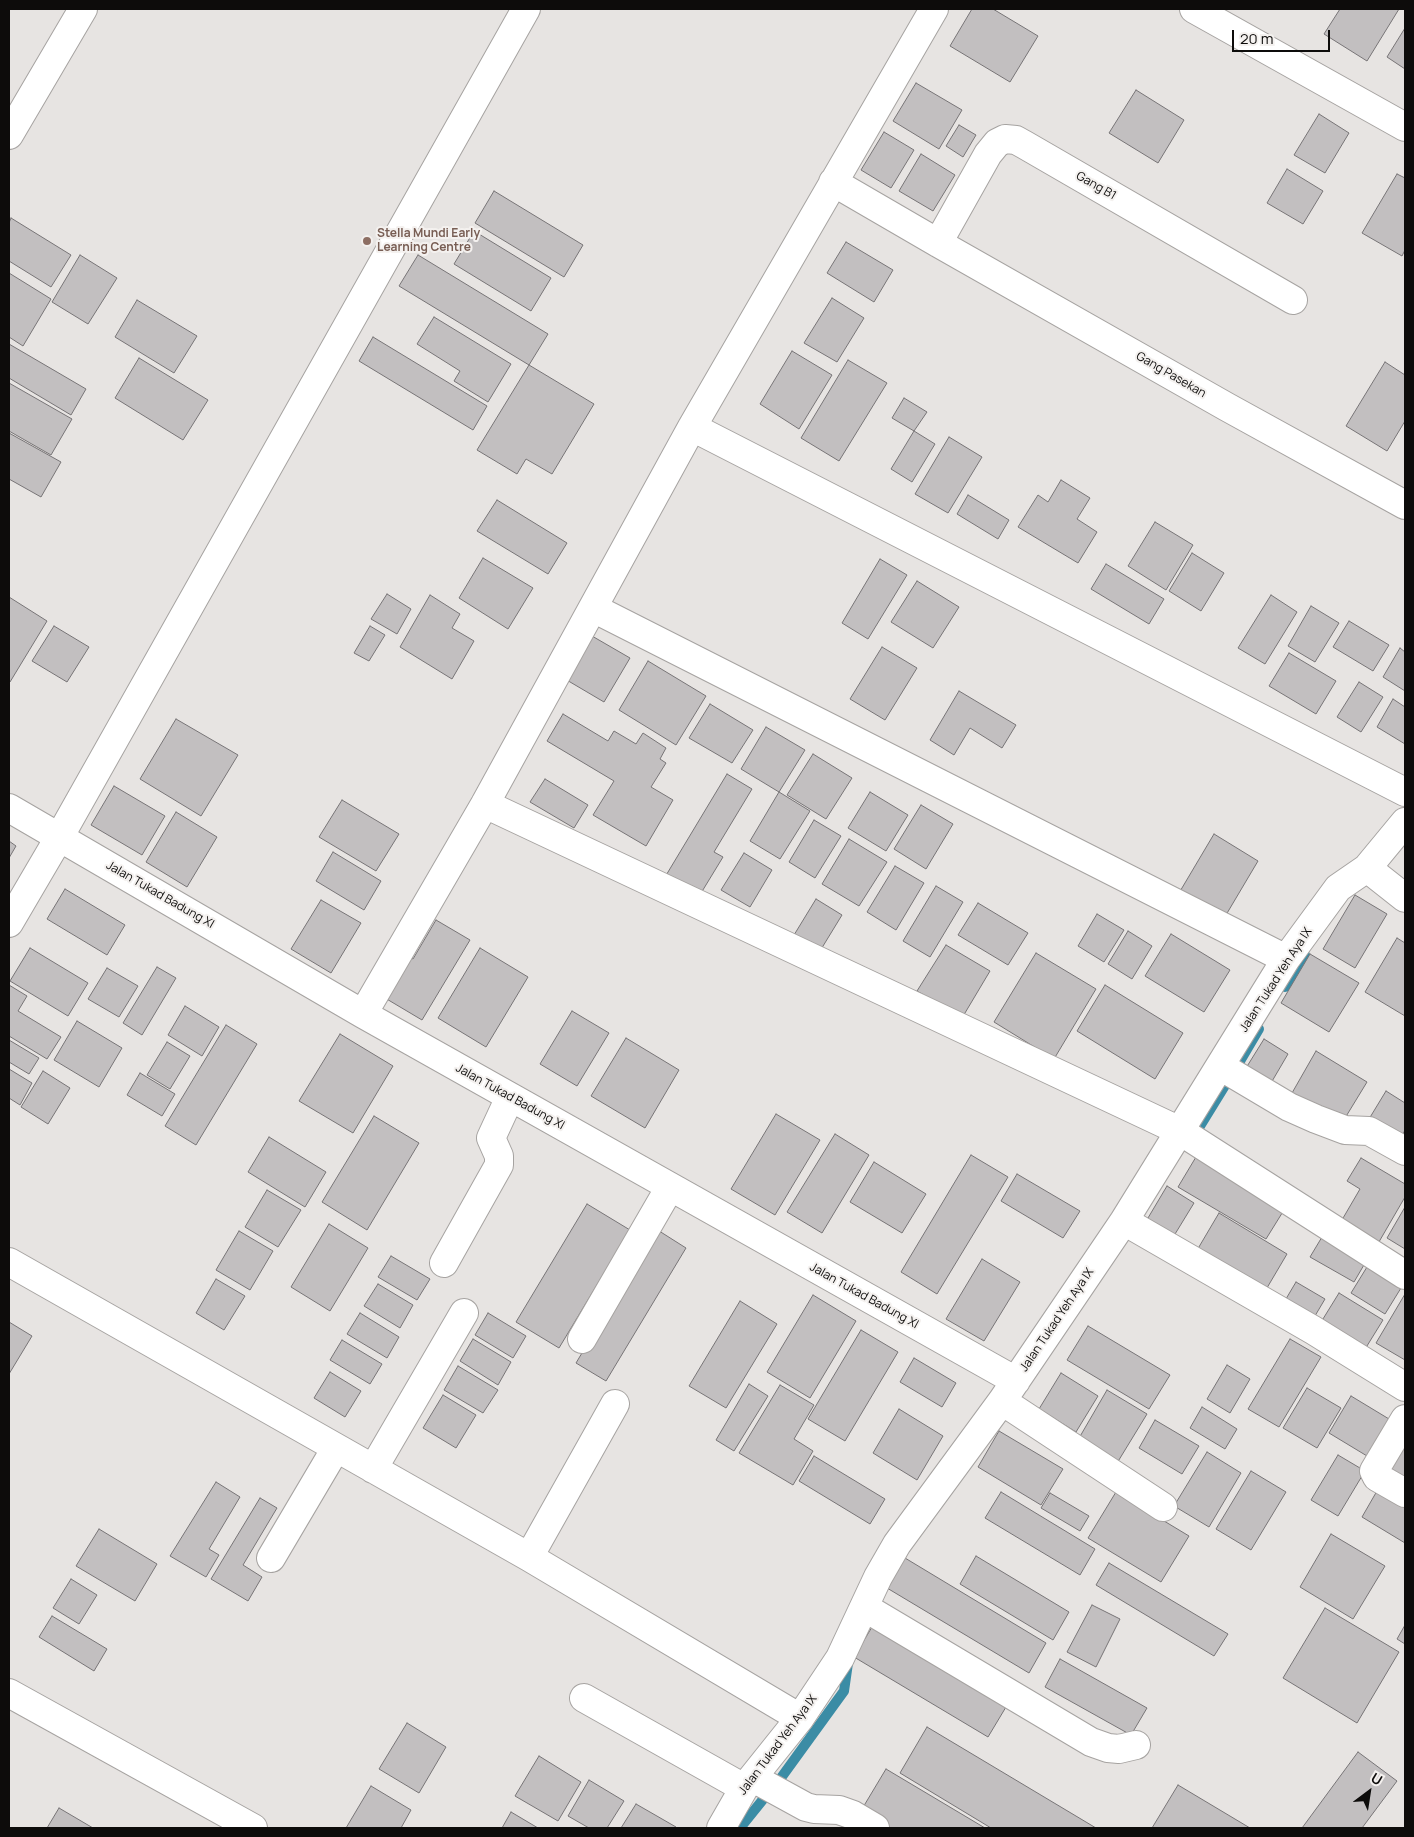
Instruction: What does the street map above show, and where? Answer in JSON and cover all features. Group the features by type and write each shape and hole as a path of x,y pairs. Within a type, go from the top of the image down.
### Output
{"street":[{"path":"9,135 83,9"},
{"path":"9,923 60,836 526,9"},
{"path":"363,1014 485,804 692,427 934,9"},
{"path":"1194,9 1405,126"},
{"name":"Gang B1","path":"938,243 988,154 997,143 1005,139 1016,140 1293,300"},
{"name":"Gang Pasekan","path":"834,182 1228,408 1405,505"},
{"path":"692,427 1405,792"},
{"path":"593,608 1286,959"},
{"path":"485,804 1180,1131 1405,1275"},
{"name":"Jalan Tukad Badung XI","path":"9,808 363,1014 670,1187 1009,1391 1163,1507"},
{"name":"Jalan Tukad Yeh Aya IX","path":"721,1828 749,1783 800,1718 840,1658 878,1577 898,1544 1009,1391 1124,1221 1286,959 1338,888 1367,868 1405,822"},
{"path":"1367,868 1405,898"},
{"path":"1220,1066 1290,1107 1316,1119 1345,1130 1369,1131 1405,1151"},
{"path":"444,1264 499,1165 499,1156 491,1138 510,1097"},
{"path":"582,1339 670,1187"},
{"path":"1124,1221 1314,1330 1405,1387"},
{"path":"9,1262 529,1557 800,1718"},
{"path":"373,1469 464,1313"},
{"path":"529,1557 614,1404"},
{"path":"1405,1419 1374,1472 1377,1477 1405,1493"},
{"path":"271,1558 336,1448"},
{"path":"864,1607 1091,1742 1108,1748 1119,1749 1136,1745"},
{"path":"9,1693 253,1828"},
{"path":"584,1698 749,1783 806,1807 839,1810 853,1815 875,1828"}],"building":[{"path":"972,9 993,9 1038,36 1010,82 950,46"},
{"path":"1340,9 1399,9 1367,61 1324,34"},
{"path":"1405,28 1405,69 1387,57"},
{"path":"916,83 962,110 939,149 893,121"},
{"path":"1136,90 1184,120 1158,163 1109,133"},
{"path":"1319,114 1349,133 1325,173 1294,155"},
{"path":"959,125 976,135 963,157 946,146"},
{"path":"884,132 914,150 891,188 861,170"},
{"path":"921,154 955,175 933,211 899,191"},
{"path":"1287,169 1323,191 1303,224 1267,203"},
{"path":"1397,174 1405,178 1405,250 1402,256 1362,233"},
{"path":"494,191 583,245 564,277 475,223"},
{"path":"11,218 71,255 51,287 9,261 9,223"},
{"path":"474,231 551,278 531,311 454,264"},
{"path":"846,242 893,270 874,302 827,273"},
{"path":"80,255 117,278 88,324 52,302"},
{"path":"418,255 548,334 529,365 399,286"},
{"path":"9,273 51,299 23,346 9,337"},
{"path":"832,298 864,318 837,362 804,343"},
{"path":"137,300 197,336 174,373 115,337"},
{"path":"434,317 511,364 488,402 454,381 460,371 417,344"},
{"path":"373,337 487,406 473,430 359,361"},
{"path":"9,344 86,389 71,415 9,378"},
{"path":"792,351 832,375 799,429 760,404"},
{"path":"139,358 208,400 183,440 115,398"},
{"path":"848,360 887,383 839,461 801,438"},
{"path":"1385,362 1405,375 1405,421 1387,451 1346,426"},
{"path":"529,365 594,404 552,474 526,459 517,474 477,450"},
{"path":"9,383 72,419 51,455 9,431"},
{"path":"904,398 927,412 914,431 892,418"},
{"path":"914,431 935,444 912,482 891,469"},
{"path":"9,433 61,462 41,497 9,479"},
{"path":"949,437 982,457 948,513 915,494"},
{"path":"1061,480 1090,498 1077,519 1097,532 1078,563 1018,527 1038,495 1048,502"},
{"path":"968,495 1009,520 998,539 957,514"},
{"path":"497,500 567,543 548,574 477,531"},
{"path":"1155,522 1193,545 1166,590 1128,566"},
{"path":"1192,553 1224,573 1201,611 1169,591"},
{"path":"483,558 533,588 508,629 459,598"},
{"path":"880,559 907,575 868,639 842,623"},
{"path":"1106,564 1164,599 1149,624 1091,589"},
{"path":"917,581 959,607 933,648 891,622"},
{"path":"387,594 411,609 397,634 371,619"},
{"path":"430,595 460,614 452,628 474,641 452,679 400,647"},
{"path":"1271,595 1297,612 1265,664 1238,648"},
{"path":"9,597 47,621 10,682 9,681"},
{"path":"1311,606 1339,623 1315,662 1288,646"},
{"path":"1349,621 1389,645 1373,671 1333,647"},
{"path":"54,626 89,647 67,682 32,661"},
{"path":"370,626 385,635 369,661 354,653"},
{"path":"592,636 630,658 604,702 565,679"},
{"path":"882,647 917,668 885,720 850,699"},
{"path":"1400,648 1405,652 1405,691 1383,677"},
{"path":"1289,653 1336,681 1316,714 1269,686"},
{"path":"648,661 706,696 676,745 619,710"},
{"path":"1359,682 1383,697 1361,732 1337,717"},
{"path":"959,691 1016,725 1002,748 970,728 954,755 930,740"},
{"path":"1393,699 1405,707 1405,744 1377,727"},
{"path":"710,704 753,730 732,763 689,738"},
{"path":"563,714 608,741 614,731 636,744 643,733 666,748 660,759 666,763 651,787 673,800 646,846 593,815 614,781 547,741"},
{"path":"176,719 238,755 201,816 140,779"},
{"path":"766,727 805,750 779,792 741,769"},
{"path":"813,754 852,778 826,819 787,795"},
{"path":"727,774 752,789 714,852 723,857 698,898 665,877"},
{"path":"545,779 588,805 574,828 530,802"},
{"path":"114,786 165,816 142,855 91,825"},
{"path":"779,792 810,811 780,859 750,841"},
{"path":"870,792 908,815 886,851 848,828"},
{"path":"342,800 399,834 376,871 319,837"},
{"path":"921,805 953,824 926,869 894,849"},
{"path":"176,812 217,837 187,887 146,862"},
{"path":"814,820 841,836 815,878 789,862"},
{"path":"1214,834 1258,861 1223,920 1179,893"},
{"path":"849,839 887,862 859,906 822,884"},
{"path":"9,841 16,846 9,858"},
{"path":"333,852 381,881 364,910 316,881"},
{"path":"744,853 772,870 750,907 721,890"},
{"path":"895,866 924,883 896,930 867,912"},
{"path":"936,886 963,902 930,957 903,941"},
{"path":"65,889 125,925 107,955 47,919"},
{"path":"1355,895 1387,914 1355,968 1323,949"},
{"path":"816,899 842,915 820,951 794,935"},
{"path":"321,900 361,923 331,973 291,949"},
{"path":"978,903 1028,933 1008,965 958,935"},
{"path":"1097,914 1124,930 1104,962 1078,946"},
{"path":"436,920 470,940 422,1020 385,998 410,957 413,959"},
{"path":"1128,931 1152,946 1132,979 1108,964"},
{"path":"1171,934 1230,970 1204,1012 1145,976"},
{"path":"1397,938 1405,943 1405,1016 1365,992"},
{"path":"946,945 990,971 962,1018 917,991"},
{"path":"30,948 88,983 68,1016 10,981"},
{"path":"480,948 528,977 486,1047 438,1018"},
{"path":"1036,953 1096,989 1054,1059 994,1022"},
{"path":"1310,954 1359,983 1329,1032 1281,1003"},
{"path":"157,967 176,978 142,1035 123,1023"},
{"path":"107,968 138,986 119,1017 88,999"},
{"path":"9,985 27,996 18,1011 61,1037 47,1059 9,1036"},
{"path":"1105,985 1183,1033 1155,1079 1077,1031"},
{"path":"185,1006 219,1027 202,1056 168,1035"},
{"path":"572,1011 609,1033 577,1086 540,1064"},
{"path":"77,1021 122,1048 99,1087 54,1060"},
{"path":"226,1025 257,1044 196,1145 165,1126"},
{"path":"340,1034 393,1066 353,1133 299,1101"},
{"path":"626,1038 679,1070 645,1128 591,1096"},
{"path":"1264,1039 1288,1054 1271,1083 1246,1068"},
{"path":"9,1040 39,1058 29,1074 9,1062"},
{"path":"167,1042 190,1056 170,1089 147,1075"},
{"path":"1316,1051 1367,1082 1342,1123 1292,1093"},
{"path":"9,1069 32,1083 20,1105 9,1098"},
{"path":"43,1071 70,1088 48,1124 21,1107"},
{"path":"140,1073 175,1094 162,1116 127,1095"},
{"path":"1386,1091 1405,1103 1405,1130 1401,1138 1369,1119"},
{"path":"776,1114 820,1140 775,1215 731,1189"},
{"path":"374,1116 419,1143 367,1230 322,1202"},
{"path":"835,1134 869,1155 822,1233 787,1212"},
{"path":"269,1137 326,1172 305,1207 248,1172"},
{"path":"971,1155 1008,1177 937,1294 901,1272"},
{"path":"1196,1157 1284,1210 1266,1239 1178,1187"},
{"path":"1361,1158 1405,1184 1405,1197 1376,1247 1339,1225 1360,1189 1347,1181"},
{"path":"874,1162 926,1194 902,1233 850,1202"},
{"path":"1017,1174 1080,1211 1063,1238 1001,1201"},
{"path":"1167,1186 1194,1203 1172,1239 1145,1223"},
{"path":"267,1190 301,1210 278,1247 245,1227"},
{"path":"587,1204 630,1230 559,1348 516,1322"},
{"path":"1405,1207 1405,1249 1387,1238"},
{"path":"1219,1213 1287,1254 1261,1298 1193,1257"},
{"path":"329,1224 368,1248 330,1311 291,1287"},
{"path":"656,1229 686,1248 606,1381 576,1363"},
{"path":"239,1231 273,1251 250,1290 216,1270"},
{"path":"1325,1232 1368,1258 1354,1282 1310,1257"},
{"path":"391,1256 430,1279 417,1300 378,1277"},
{"path":"982,1259 1020,1282 984,1341 946,1319"},
{"path":"1367,1267 1401,1288 1385,1314 1351,1293"},
{"path":"216,1279 245,1296 224,1330 196,1313"},
{"path":"1296,1282 1325,1299 1309,1326 1280,1309"},
{"path":"378,1284 413,1305 400,1328 364,1306"},
{"path":"1339,1293 1383,1320 1362,1354 1318,1327"},
{"path":"1405,1294 1405,1360 1376,1343"},
{"path":"813,1295 856,1321 810,1398 767,1372"},
{"path":"740,1301 777,1324 726,1408 689,1386"},
{"path":"360,1313 399,1337 387,1358 347,1334"},
{"path":"488,1313 526,1336 513,1358 475,1335"},
{"path":"9,1322 32,1336 9,1374"},
{"path":"1088,1326 1170,1375 1149,1409 1067,1360"},
{"path":"861,1330 898,1352 845,1441 808,1419"},
{"path":"473,1339 511,1362 498,1385 460,1361"},
{"path":"1290,1339 1321,1357 1279,1427 1248,1409"},
{"path":"342,1340 382,1364 370,1384 330,1360"},
{"path":"914,1358 956,1383 942,1407 900,1382"},
{"path":"1227,1365 1250,1379 1230,1413 1207,1399"},
{"path":"458,1366 498,1390 483,1413 444,1390"},
{"path":"330,1372 361,1391 345,1417 314,1398"},
{"path":"1061,1373 1098,1396 1076,1432 1039,1409"},
{"path":"749,1384 768,1396 734,1451 716,1440"},
{"path":"780,1385 814,1405 794,1439 813,1451 793,1485 739,1453"},
{"path":"1307,1388 1341,1408 1317,1448 1283,1428"},
{"path":"1107,1390 1147,1414 1114,1468 1075,1445"},
{"path":"443,1395 476,1415 456,1448 423,1428"},
{"path":"1351,1396 1394,1422 1372,1459 1329,1433"},
{"path":"1202,1407 1237,1429 1225,1449 1190,1428"},
{"path":"899,1409 943,1436 917,1480 873,1453"},
{"path":"1155,1420 1199,1446 1182,1474 1139,1448"},
{"path":"999,1431 1063,1469 1041,1505 978,1467"},
{"path":"1405,1443 1405,1483 1388,1472"},
{"path":"1207,1452 1241,1473 1209,1527 1174,1506"},
{"path":"1338,1455 1365,1471 1338,1516 1311,1500"},
{"path":"814,1456 885,1499 870,1524 799,1481"},
{"path":"1251,1471 1286,1492 1251,1550 1216,1529"},
{"path":"216,1482 240,1497 209,1549 219,1555 206,1577 170,1556"},
{"path":"1381,1484 1405,1498 1405,1543 1362,1517"},
{"path":"1001,1492 1095,1549 1080,1575 985,1518"},
{"path":"1116,1492 1189,1536 1161,1582 1088,1538"},
{"path":"1050,1493 1089,1516 1080,1531 1041,1508"},
{"path":"260,1498 277,1508 243,1565 262,1577 248,1601 211,1579"},
{"path":"99,1529 157,1564 135,1601 76,1566"},
{"path":"1331,1534 1385,1566 1353,1619 1300,1587"},
{"path":"976,1556 1069,1612 1053,1640 960,1584"},
{"path":"905,1558 1046,1643 1029,1673 887,1588"},
{"path":"1109,1563 1228,1634 1214,1656 1096,1585"},
{"path":"71,1579 97,1595 79,1624 53,1608"},
{"path":"1092,1605 1120,1619 1096,1667 1067,1652"},
{"path":"1325,1608 1399,1652 1357,1723 1283,1678"},
{"path":"52,1616 107,1649 94,1671 39,1637"},
{"path":"875,1622 1009,1702 988,1737 854,1657"},
{"path":"1405,1625 1405,1644 1397,1639"},
{"path":"1060,1659 1147,1708 1131,1735 1045,1687"},
{"path":"407,1723 446,1747 419,1793 379,1769"},
{"path":"927,1727 1096,1828 991,1828 900,1773"},
{"path":"1358,1752 1397,1781 1362,1828 1302,1828"},
{"path":"539,1756 581,1782 558,1821 515,1796"},
{"path":"886,1769 985,1828 883,1828 859,1814"},
{"path":"589,1780 624,1801 607,1828 589,1828 568,1816"},
{"path":"1178,1785 1250,1828 1152,1828"},
{"path":"371,1786 411,1810 401,1828 346,1828"},
{"path":"636,1804 676,1827 676,1828 621,1828"},
{"path":"59,1808 93,1828 47,1828"},
{"path":"511,1812 538,1828 502,1828"}],"waterway":[{"path":"1285,987 1305,955"},
{"path":"1236,1068 1259,1029"},
{"path":"1194,1136 1226,1084"},
{"path":"778,1782 844,1691 848,1663"},
{"path":"740,1828 765,1797"}],"place":[{"name":"Stella Mundi Early Learning Centre","path":"367,241"}]}
